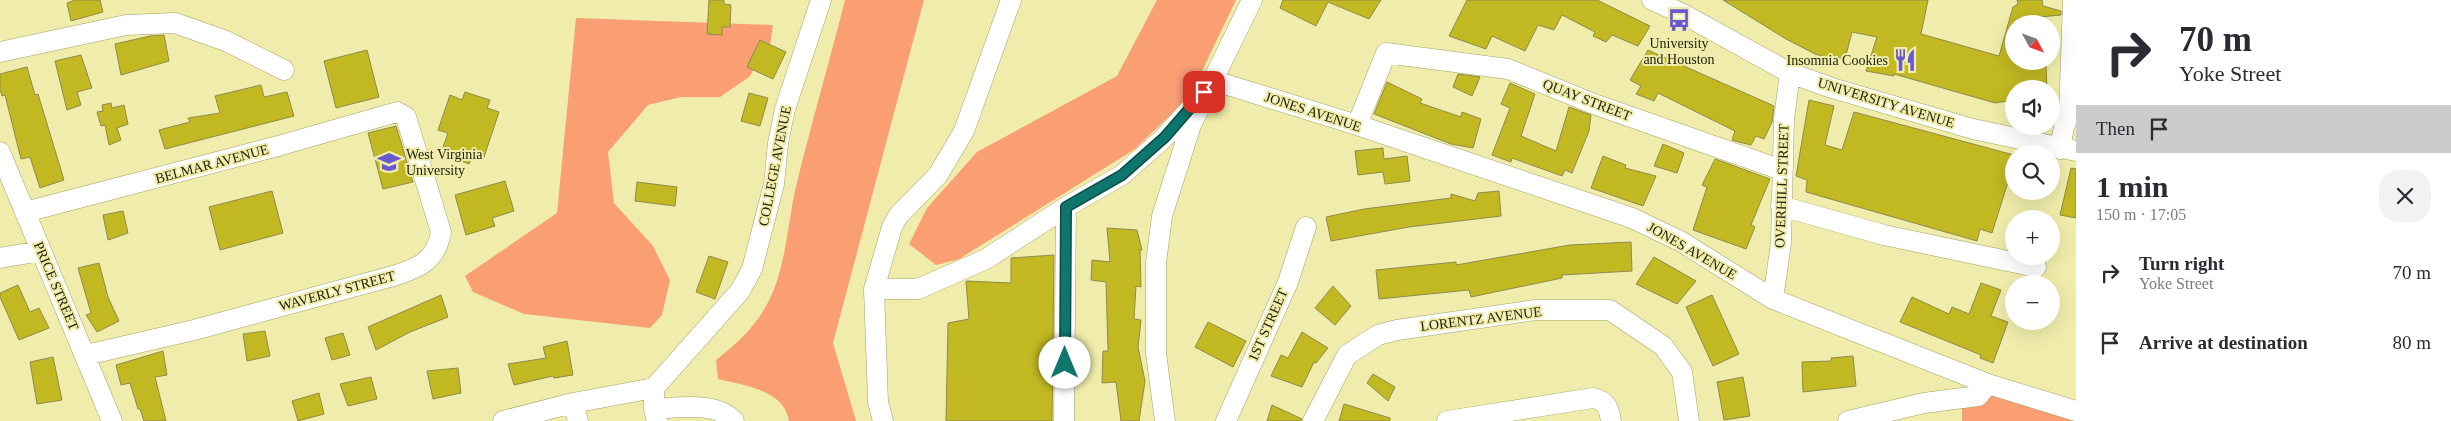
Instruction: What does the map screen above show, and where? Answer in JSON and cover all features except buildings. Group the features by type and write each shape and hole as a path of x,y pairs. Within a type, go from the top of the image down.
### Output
{"street":[{"name":"COLLEGE AVENUE","path":"654,388 682,354 740,291 752,269 774,184 778,143 785,109 822,0"},
{"path":"883,421 878,402 874,289 892,228 898,216 938,175 964,131 1012,0"},
{"path":"1164,421 1156,352 1156,263 1162,216 1191,125 1215,81 1252,0"},
{"name":"UNIVERSITY AVENUE","path":"1652,0 1686,7 1790,73 1832,88 1973,129 2068,150"},
{"path":"2068,150 2064,127 2069,115 2073,0"},
{"path":"0,52 132,24 175,23 226,41 284,70"},
{"name":"QUAY STREET","path":"1357,126 1386,53 1508,69 1594,104 1782,170"},
{"name":"OVERHILL STREET","path":"1773,299 1781,243 1784,119 1790,73"},
{"path":"874,289 918,289 986,259 1066,207 1122,175 1165,137 1215,81"},
{"name":"JONES AVENUE","path":"1215,81 1357,126 1632,218 1680,241 1773,299 1988,384 2076,411"},
{"name":"BELMAR AVENUE","path":"25,212 278,146 397,112"},
{"name":"WAVERLY STREET","path":"86,354 194,330 393,276 414,270 430,259 438,247 441,232 406,117 397,112"},
{"path":"2068,150 2076,130"},
{"name":"PRICE STREET","path":"0,152 86,354 112,421"},
{"path":"1781,206 1884,235 2036,267"},
{"path":"1064,421 1066,207"},
{"name":"1ST STREET","path":"1226,421 1288,282 1306,227"},
{"path":"0,258 41,251"},
{"name":"LORENTZ AVENUE","path":"1313,421 1348,355 1378,335 1397,330 1535,310 1610,310 1663,346 1682,372 1689,421"},
{"path":"1848,421 1924,403 1978,396 1988,384"},
{"path":"503,421 576,412 654,388 656,415 703,408 719,411 734,421"},
{"path":"1448,421 1593,398 1602,400 1609,408 1611,421"}],"shaded area":[{"path":"845,0 924,0 833,343 856,421 789,421 786,411 780,402 771,396 750,387 718,379 716,360 749,330 772,295 781,266 795,191"},
{"path":"1157,0 1236,0 1190,96 1135,149 959,259 936,265 909,244 927,208 977,152 1117,76"},
{"path":"576,18 773,25 770,45 749,77 720,97 681,97 648,105 608,152 614,203 653,246 670,280 662,315 650,328 524,314 473,292 465,276 557,213"},
{"path":"1990,390 2076,418 2076,421 1962,421 1962,405"}],"place":[{"name":"University and Houston","path":"1679,20"},
{"name":"Insomnia Cookies","path":"1905,60"},
{"name":"West Virginia University","path":"389,162"}],"route":[{"path":"1065,363 1066,207 1122,175 1165,137 1204,92"}]}
